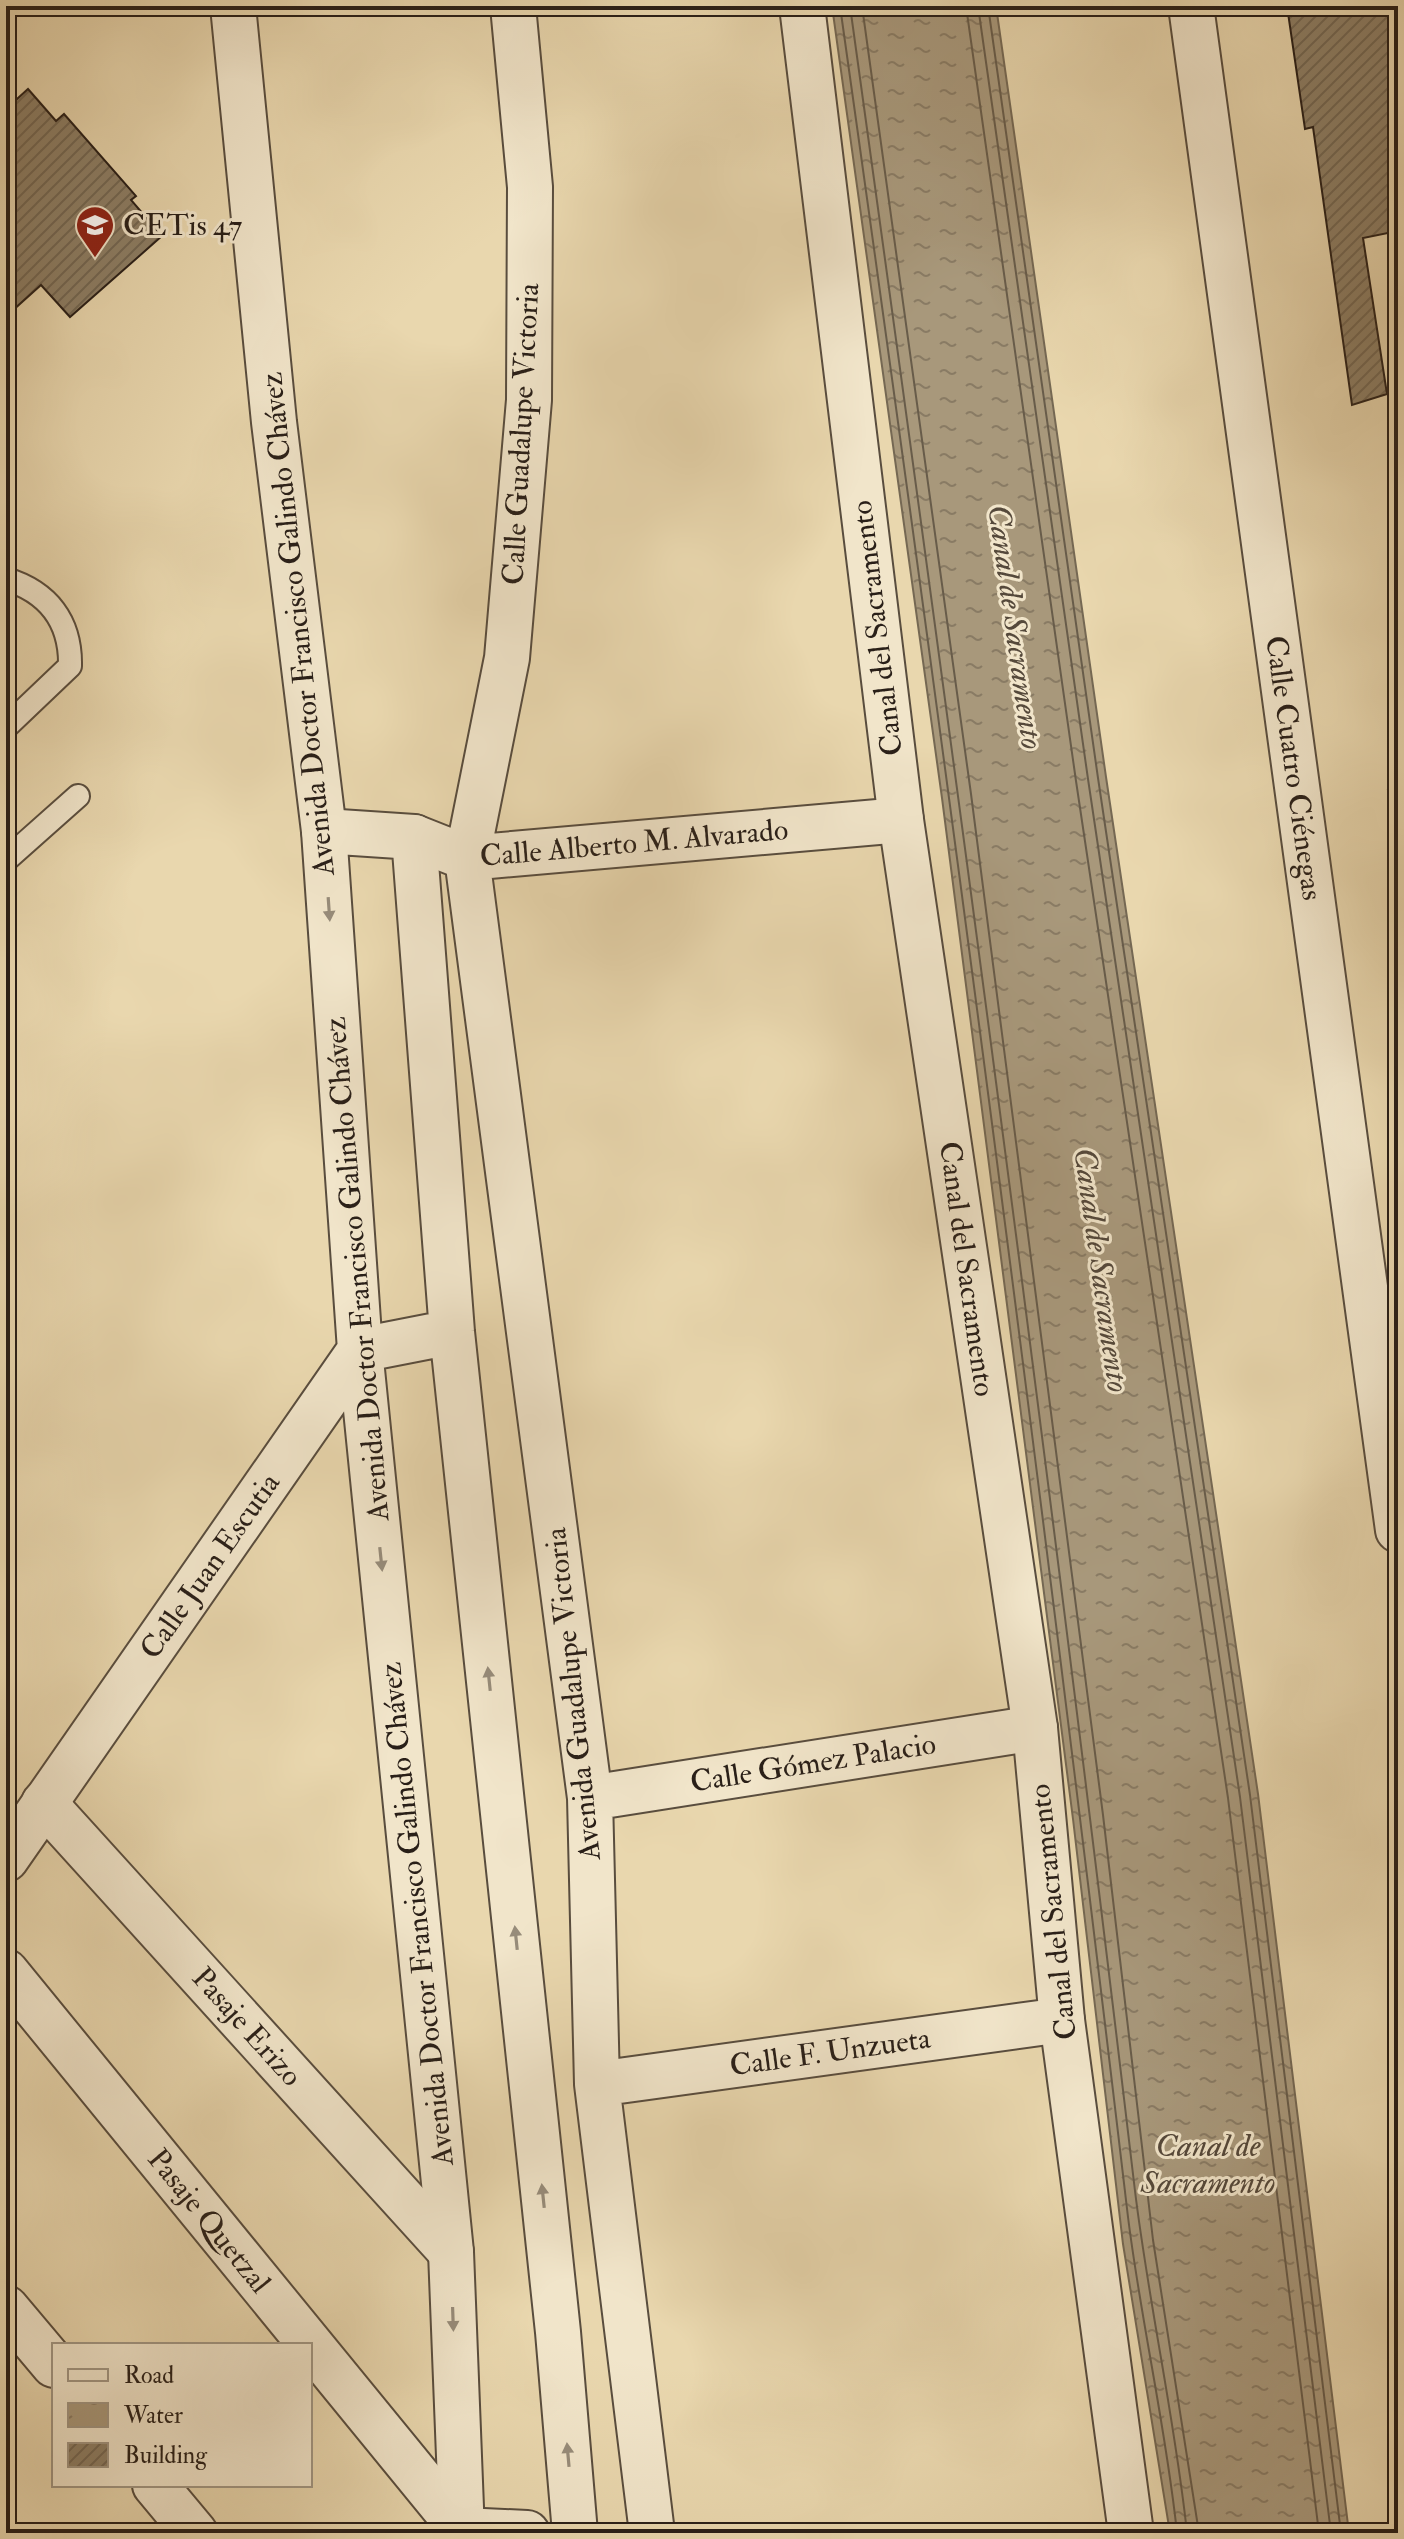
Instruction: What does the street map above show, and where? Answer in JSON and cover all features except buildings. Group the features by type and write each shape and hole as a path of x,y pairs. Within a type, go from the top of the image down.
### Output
{"street":[{"name":"Avenida Doctor Francisco Galindo Chávez","path":"233,6 274,422 324,831 360,1350 451,2252 462,2532"},
{"name":"Calle Guadalupe Victoria","path":"467,858 507,658 529,400 530,187 513,6"},
{"name":"Canal del Sacramento","path":"802,6 901,820 1035,1728 1062,2020 1131,2533"},
{"name":"Calle Cuatro Ciénegas","path":"1191,6 1398,1530"},
{"name":"Calle Alberto M. Alvarado","path":"324,831 414,837 467,858 901,820"},
{"path":"414,837 452,1332 556,2316 575,2533"},
{"name":"Avenida Guadalupe Victoria","path":"467,858 590,1798 597,2084 652,2533"},
{"path":"360,1350 452,1332"},
{"name":"Calle Juan Escutia","path":"6,1859 360,1350"},
{"name":"Calle Gómez Palacio","path":"590,1798 1035,1728"},
{"name":"Pasaje Erizo","path":"44,1803 451,2252"},
{"name":"Pasaje Quetzal","path":"6,1972 308,2343"},
{"name":"Calle F. Unzueta","path":"597,2084 1062,2020"},
{"path":"6,2308 52,2363"},
{"name":"Pasaje Quetzal","path":"312,2348 462,2532"},
{"path":"157,2487 195,2533"},
{"path":"462,2532 527,2533"}],"lane":[{"path":"6,579 33,587 61,620 70,644 70,666 6,727"},
{"path":"6,860 78,796"}],"water":[{"name":"Canal de Sacramento","path":"832,6 996,6 1106,777 1258,1794 1349,2533 1170,2533 1123,2244 1073,1819 942,798"}],"place":[{"name":"CETis 47","path":"95,259"}]}
